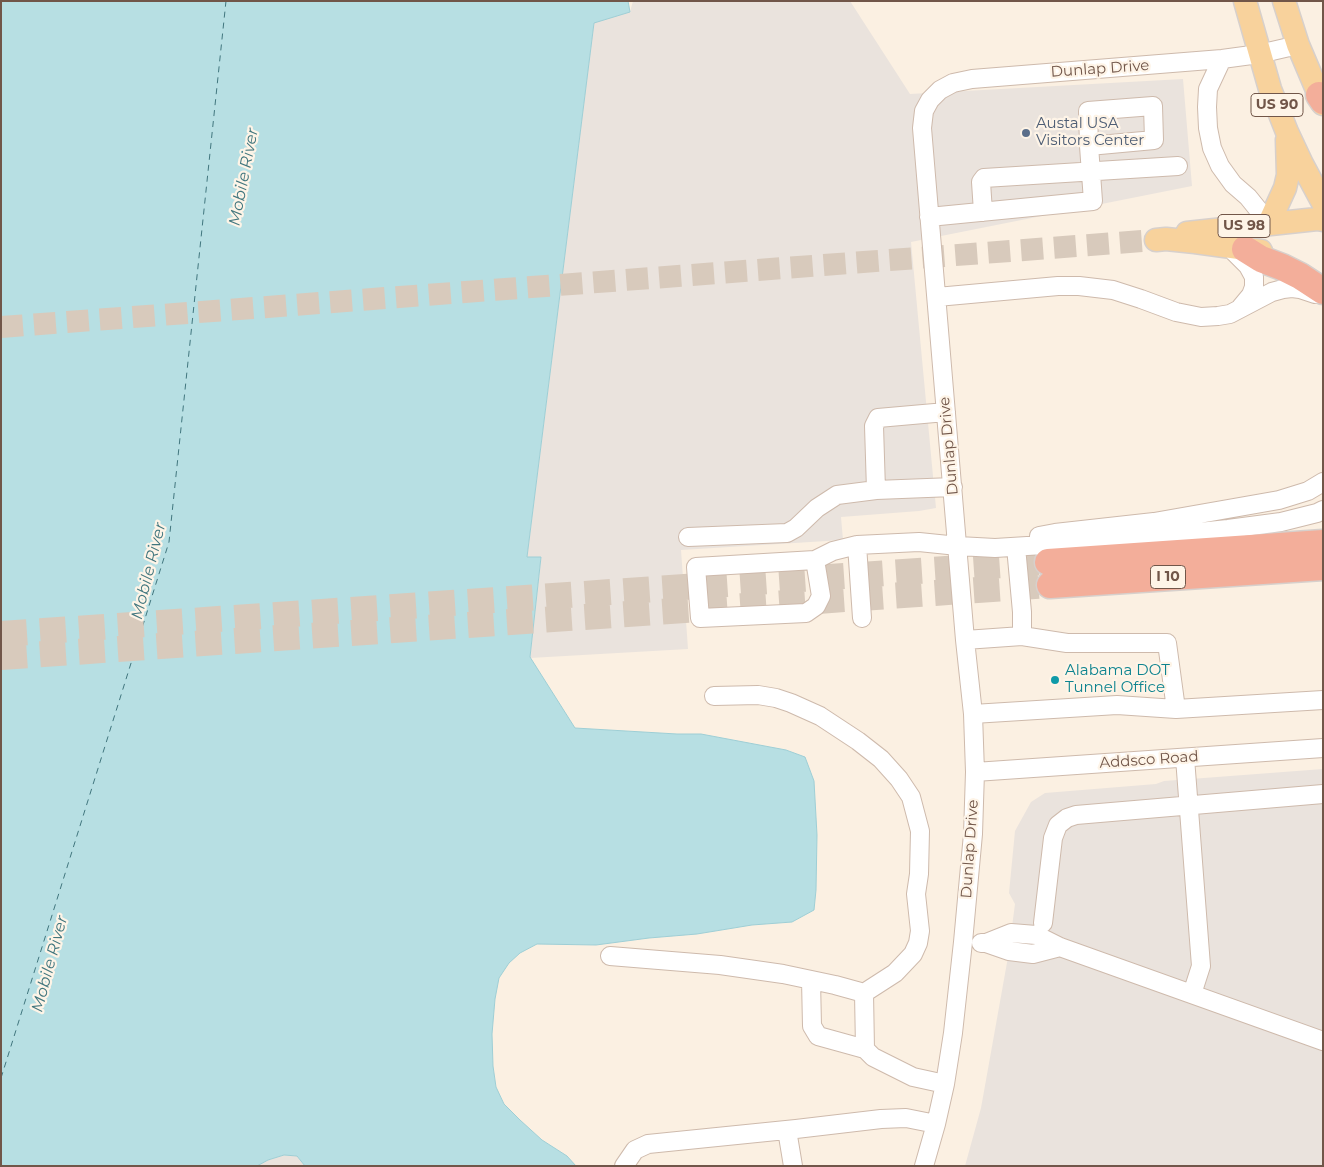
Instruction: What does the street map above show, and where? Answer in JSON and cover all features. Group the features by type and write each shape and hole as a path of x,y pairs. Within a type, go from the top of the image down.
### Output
{"highway":[{"path":"1234,247 1282,267 1323,291"},
{"name":"I 10","path":"1323,543 1049,573 1323,567"}],"main road":[{"name":"US 90","path":"1245,1 1270,89 1287,132 1323,203"},
{"name":"US 90","path":"1284,1 1298,45 1321,100"},
{"path":"1269,223 1285,188 1288,175 1287,132"},
{"name":"US 98","path":"1323,220 1269,223 1189,232 1161,240 1195,242 1268,252 1305,266 1323,278"},
{"path":"1195,242 1317,233 1323,230"}],"street":[{"name":"Dunlap Drive","path":"924,1166 945,1084 953,1033 963,942 976,772 973,714 929,217 922,128 924,111 930,100 940,90 953,83 972,79 1222,59 1259,54 1298,45"},
{"path":"1222,59 1208,89 1208,128 1212,148 1220,166 1233,184 1248,197 1269,223"},
{"path":"929,217 1093,201 1089,146"},
{"path":"983,212 981,182 984,178 1178,166"},
{"path":"1234,247 1232,251 1248,266 1254,278 1254,287 1251,295 1239,310"},
{"path":"937,297 1058,286 1079,286 1113,290 1141,298 1170,311 1212,317 1239,310 1272,292 1288,288 1303,289 1323,297"},
{"path":"876,490 874,426 878,418 946,412"},
{"path":"1016,547 1036,537 1054,533 1154,522 1279,500 1308,491 1323,482"},
{"path":"688,537 787,533 796,528 817,508 837,496 876,490 953,487"},
{"path":"815,560 821,596 816,606 806,613 700,618 696,567 815,560 832,551 857,545 919,542 995,548 1124,540 1281,522 1323,510"},
{"path":"857,545 862,618"},
{"path":"1016,547 1022,612 1022,636"},
{"path":"965,640 1022,636 1066,643 1167,643 1176,709"},
{"path":"610,956 720,965 811,980 864,993 894,973 913,954 918,944 920,931 916,894 919,874 920,831 911,797 899,779 881,759 858,741 820,716 792,702 758,695 714,696"},
{"path":"973,714 1117,705 1176,709 1323,700"},
{"name":"Addsco Road","path":"976,772 1323,748"},
{"path":"1185,758 1201,966 1192,994"},
{"path":"1043,923 1053,838 1058,825 1067,818 1076,815 1323,794"},
{"path":"963,942 986,943 1010,933 1036,935 1060,947 1323,1041"},
{"path":"811,980 812,1026 818,1036 864,1049 872,1057 913,1077 945,1084"},
{"path":"864,993 864,1049"},
{"path":"624,1166 635,1150 648,1144 881,1119 906,1118 936,1124"},
{"path":"787,1130 793,1166"}],"shaded area":[{"path":"633,1 850,1 910,94 1183,79 1192,186 911,242 936,508 841,517 843,540 681,550 688,649 530,658 541,558 527,558 594,22 630,12"},
{"path":"1323,769 1323,1166 965,1166 981,1108 1008,957 1015,904 1009,893 1015,831 1031,802 1045,793 1156,784 1164,781"},
{"path":"284,1155 297,1156 305,1166 257,1166 268,1160"}],"water":[{"name":"Mobile River","path":"1,1 628,1 630,12 594,23 527,557 541,557 530,657 575,728 701,734 786,750 805,757 814,781 817,835 816,890 814,910 792,922 752,925 697,934 596,945 537,944 520,953 509,963 499,978 495,999 492,1034 496,1087 504,1104 520,1120 542,1140 567,1156 576,1166 305,1166 297,1156 284,1155 257,1166 1,1166"}],"ferry route":[{"path":"1,1078 169,542 226,1"}],"tunnel":[{"path":"1,327 1156,240"},
{"path":"1,634 1048,562"},
{"path":"1,657 1050,585"}],"place":[{"name":"Austal USA Visitors Center","path":"1026,133"},
{"name":"Alabama DOT Tunnel Office","path":"1055,680"}]}
